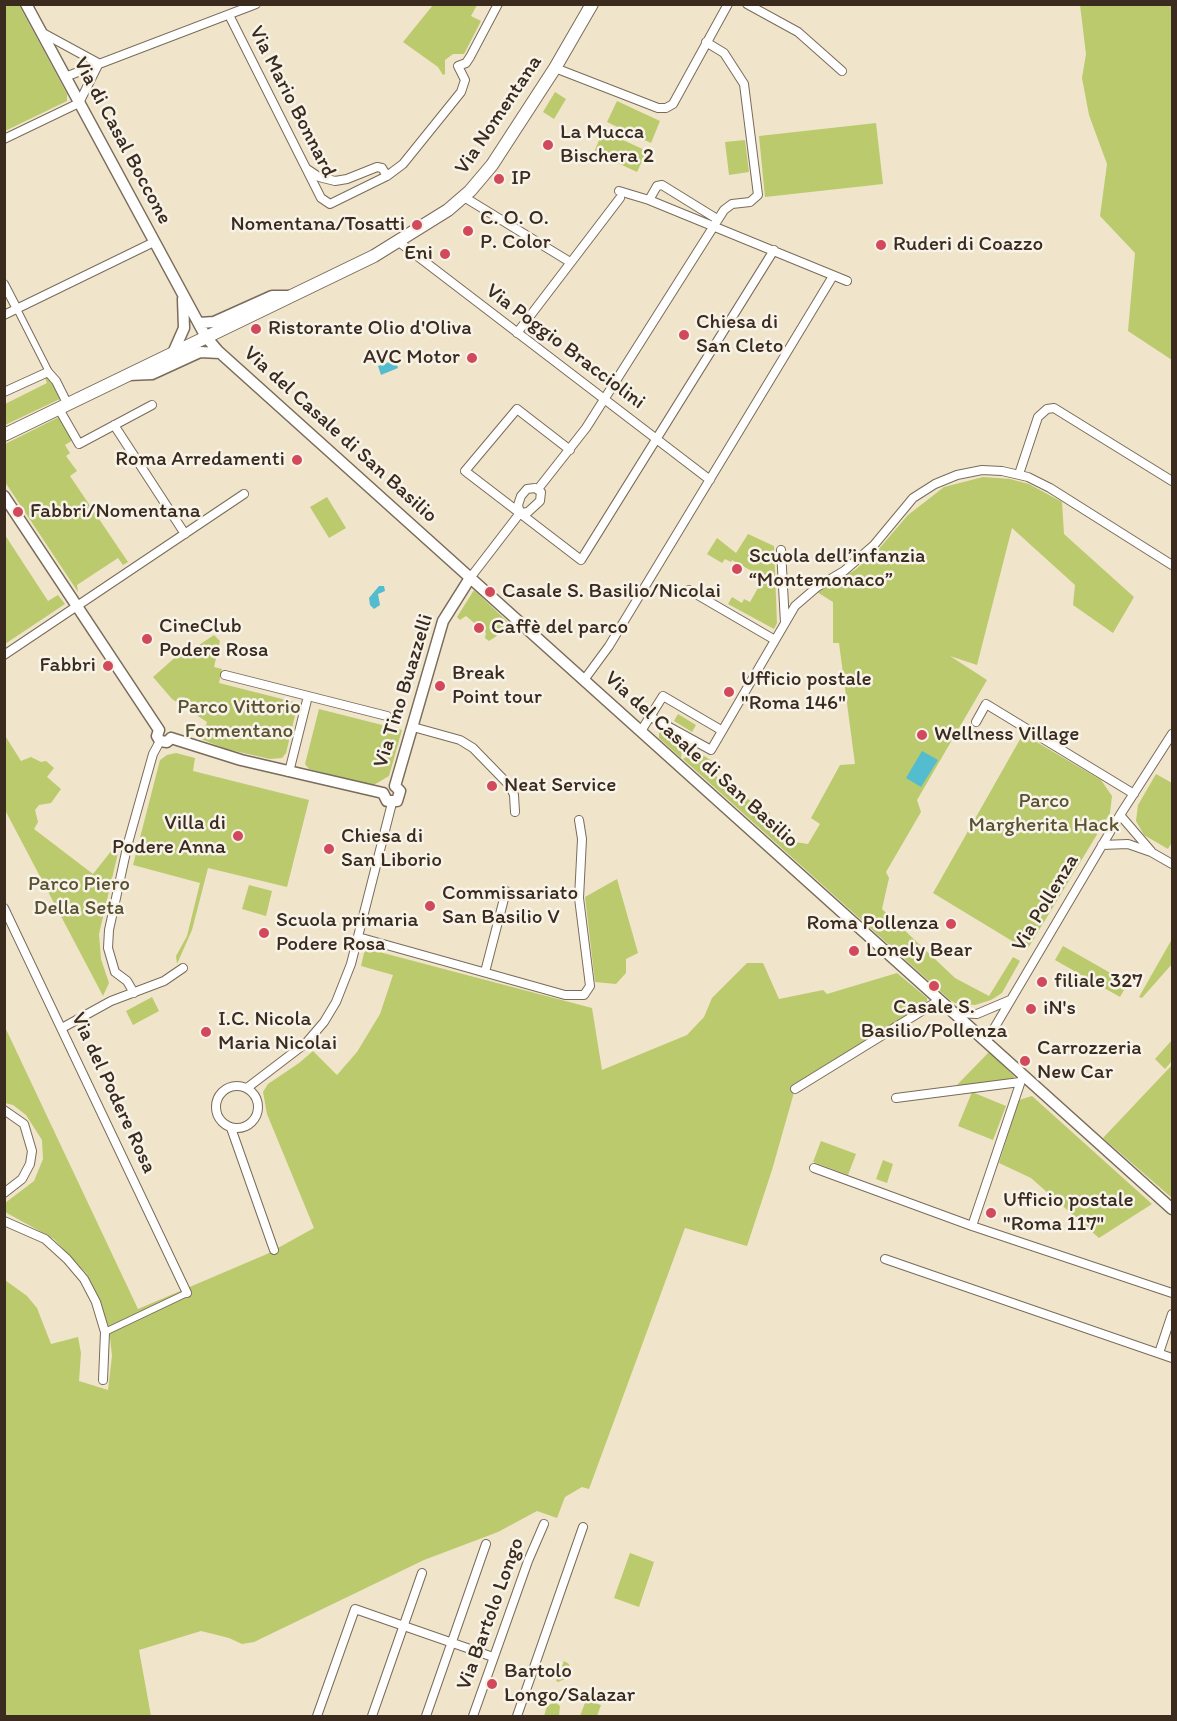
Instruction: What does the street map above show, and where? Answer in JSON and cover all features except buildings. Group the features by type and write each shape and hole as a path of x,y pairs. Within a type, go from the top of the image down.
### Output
{"main road":[{"name":"Via Nomentana","path":"4,435 399,242 464,197 492,165 555,68 592,4"}],"street":[{"name":"Via di Casal Boccone","path":"26,4 206,337"},
{"path":"66,77 256,4"},
{"path":"304,166 319,177 335,181 347,179 376,167 381,167 387,176 402,166 459,96 465,83 458,66 466,63 470,57 498,4"},
{"path":"555,68 658,108 666,108 673,104 728,4"},
{"path":"747,4 798,32 842,71"},
{"name":"Via Mario Bonnard","path":"229,15 304,166 326,204 334,203 387,176"},
{"path":"40,31 98,64"},
{"path":"538,489 570,450 605,400 727,206 750,202 758,195 744,84 724,53 706,42"},
{"path":"4,139 79,103 98,64"},
{"path":"649,200 657,186 662,185 715,223"},
{"path":"517,333 619,195 649,200 715,223 847,281"},
{"path":"464,197 570,262"},
{"path":"4,315 154,242"},
{"name":"Via Poggio Bracciolini","path":"399,242 710,480"},
{"path":"570,450 517,409 465,471 581,560 774,250"},
{"path":"584,680 609,646 833,276"},
{"path":"4,284 49,372 79,444 152,405"},
{"name":"Via di Casal Boccone","path":"173,353 184,328 183,296"},
{"name":"Via Nomentana","path":"199,323 214,322 272,296 291,296"},
{"name":"Via del Casale di San Basilio","path":"206,337 221,354 986,1042 1025,1080 1173,1209"},
{"name":"Via Nomentana","path":"129,375 152,374 200,352 213,351 221,354"},
{"path":"4,392 49,372"},
{"path":"1019,474 1038,417 1047,409 1054,408 1061,410 1173,481"},
{"path":"114,425 184,534"},
{"path":"651,717 711,750 795,606 807,594 855,562 888,530 913,498 926,489 957,475 982,470 1019,474 1050,488 1173,565"},
{"path":"470,578 520,513 531,511 540,501 542,495 538,489 529,488 520,496 518,506 520,513"},
{"path":"4,655 244,495"},
{"path":"4,496 163,736 204,750 383,793"},
{"path":"781,550 785,623"},
{"name":"Via Tino Buazzelli","path":"395,786 443,621 470,578"},
{"path":"689,590 775,640"},
{"path":"225,675 387,716"},
{"path":"289,772 308,696"},
{"path":"641,731 663,696 722,730"},
{"path":"976,722 986,704 1134,794"},
{"path":"413,727 460,740 473,748 510,786 514,795 515,812"},
{"name":"Via Pollenza","path":"986,1042 1120,815 1173,734"},
{"path":"134,993 127,981 115,972 108,948 109,930 128,843 153,754 163,736"},
{"path":"395,786 401,795 397,801 392,802 384,798 383,793 387,787 395,786"},
{"path":"247,1088 296,1052 324,1022 343,986 358,937 392,802"},
{"path":"1120,815 1151,852"},
{"path":"358,937 572,997 581,997 588,992 590,982 579,898 582,842 579,820"},
{"path":"1102,845 1128,844 1151,852 1173,864"},
{"path":"485,972 506,891"},
{"name":"Via del Podere Rosa","path":"4,908 187,1293"},
{"path":"62,1028 111,1001 164,981 183,968"},
{"path":"952,1012 977,1014 1010,999"},
{"path":"795,1089 938,1001"},
{"path":"972,1226 1016,1096 1025,1080"},
{"path":"896,1098 1025,1080"},
{"path":"231,1128 245,1127 256,1118 259,1105 257,1098 247,1088 233,1086 226,1089 217,1099 216,1106 220,1120 231,1128 274,1250"},
{"path":"4,1110 14,1114 26,1127 32,1151 30,1164 22,1179 4,1193"},
{"path":"814,1168 972,1226 1173,1293"},
{"path":"4,1221 42,1237 72,1263 92,1292 105,1332 103,1380"},
{"path":"885,1259 1173,1358"},
{"path":"105,1332 187,1293"},
{"path":"1159,1353 1173,1314"},
{"name":"Via Bartolo Longo","path":"473,1716 544,1524"},
{"path":"517,1716 583,1527"},
{"path":"426,1716 486,1544"},
{"path":"372,1716 422,1573"},
{"path":"317,1716 355,1609 493,1657"}],"green space":[{"path":"5,4 19,5 67,94 67,101 5,131"},
{"path":"433,5 477,5 471,16 481,21 464,54 453,54 445,60 445,74 443,75 438,67 403,42"},
{"path":"1080,5 1172,5 1172,360 1128,331 1135,253 1100,216 1107,164 1089,115 1082,78 1086,54"},
{"path":"555,92 566,99 554,119 543,112"},
{"path":"617,101 660,121 651,143 607,122"},
{"path":"876,123 883,184 765,197 759,136"},
{"path":"603,131 647,151 637,172 594,152"},
{"path":"745,140 749,172 729,175 725,142"},
{"path":"49,376 62,398 5,425 5,404 47,383 45,378"},
{"path":"59,417 73,440 65,445 70,453 66,456 77,471 70,476 128,562 123,565 118,558 77,585 78,592 5,482 5,444"},
{"path":"983,477 1010,479 1029,484 1062,502 1064,534 1134,597 1113,633 1073,605 1075,585 1012,528 977,665 950,656 987,680 917,800 921,812 886,872 889,878 882,909 955,978 989,996 1013,957 1020,961 1002,993 991,1000 975,1005 955,1003 950,1000 683,759 689,755 690,747 712,761 708,769 726,785 770,813 767,825 795,842 808,844 820,824 811,818 840,765 855,764 839,643 833,643 833,602 817,592 855,570 877,551 908,515 944,487"},
{"path":"327,497 346,528 329,538 310,507"},
{"path":"748,534 774,546 777,623 774,629 728,604 732,597 742,603 744,599 750,602 762,581 757,578 759,575 732,560 731,562 725,559 722,563 707,554 717,538 736,553"},
{"path":"5,535 48,601 58,595 65,604 5,644"},
{"path":"474,590 512,626 489,641 485,638 486,633 466,616 460,620 457,617"},
{"name":"Parco Vittorio Formentano","path":"214,635 220,641 214,667 222,669 219,683 298,703 286,753 282,758 270,759 226,749 201,739 207,722 172,699 153,677 179,654 181,646 187,653"},
{"path":"319,709 402,730 389,776 372,786 309,769 305,764"},
{"path":"678,714 696,725 692,732 674,721"},
{"path":"664,731 688,746 682,750 681,758 659,738 659,733"},
{"name":"Parco Piero Della Seta","path":"4,734 21,761 31,757 41,762 46,761 54,768 47,777 61,789 51,803 39,805 35,810 38,822 34,829 93,874 112,850 118,853 99,934 101,959 109,983 103,996 5,810"},
{"name":"Parco Margherita Hack","path":"1023,734 1101,780 1112,796 1110,813 1027,950 933,893"},
{"path":"176,753 195,758 193,771 309,800 287,887 208,868 192,930 177,964 176,956 187,936 200,883 133,865 160,760"},
{"path":"1156,774 1172,783 1172,842 1168,849 1144,835 1136,821 1138,805"},
{"path":"617,879 638,953 626,959 626,973 616,984 595,982 585,897"},
{"path":"249,885 272,891 266,916 242,909"},
{"path":"1172,939 1172,964 1142,998 1139,997"},
{"path":"1063,946 1128,983 1120,997 1055,960"},
{"path":"368,949 592,1008 602,1070 687,1035 704,1017 712,998 747,963 763,963 779,999 823,990 827,994 897,973 927,998 927,1003 794,1084 795,1089 772,1170 747,1246 685,1228 589,1489 582,1487 565,1497 557,1518 537,1511 498,1532 424,1560 254,1642 242,1644 201,1631 139,1650 151,1716 5,1716 5,1280 27,1296 37,1308 51,1344 78,1337 81,1353 79,1381 108,1390 112,1356 109,1328 87,1274 54,1239 5,1212 5,1203 34,1181 43,1159 42,1140 26,1115 13,1105 5,1103 4,1025 138,1309 267,1254 314,1228 267,1114 263,1092 268,1084 313,1051 337,1075 357,1052 380,1014 393,975 361,966 364,953"},
{"path":"152,997 159,1011 133,1025 126,1011"},
{"path":"1172,1040 1172,1061 1165,1069 1155,1059"},
{"path":"989,1052 1014,1076 1013,1080 956,1086"},
{"path":"1172,1065 1172,1198 1103,1138"},
{"path":"972,1092 1006,1106 993,1140 958,1126"},
{"path":"1032,1096 1152,1204 1099,1238 1031,1178 999,1163 1019,1100"},
{"path":"821,1141 856,1154 848,1175 813,1162"},
{"path":"883,1160 893,1164 887,1183 876,1179"},
{"path":"630,1553 654,1562 639,1607 614,1598"},
{"path":"564,1661 569,1664 570,1672 567,1678 558,1682 556,1681"},
{"path":"586,1700 601,1705 597,1716 580,1716"},
{"path":"555,1702 560,1706 559,1716 544,1716 547,1706"}],"water":[{"path":"395,360 398,368 381,375 378,366"},
{"path":"379,586 384,586 385,591 378,594 380,605 374,609 370,605 369,598"},
{"path":"922,751 938,760 921,787 906,778"}],"place":[{"name":"La Mucca Bischera 2","path":"548,145"},
{"name":"IP","path":"499,179"},
{"name":"Nomentana/Tosatti","path":"417,225"},
{"name":"C. O. O. P. Color","path":"468,231"},
{"name":"Ruderi di Coazzo","path":"881,245"},
{"name":"Eni","path":"445,254"},
{"name":"Ristorante Olio d'Oliva","path":"256,329"},
{"name":"Chiesa di San Cleto","path":"684,335"},
{"name":"AVC Motor","path":"472,358"},
{"name":"Roma Arredamenti","path":"297,460"},
{"name":"Fabbri/Nomentana","path":"18,512"},
{"name":"Scuola dell’infanzia “Montemonaco”","path":"737,569"},
{"name":"Casale S. Basilio/Nicolai","path":"490,592"},
{"name":"Caffè del parco","path":"479,628"},
{"name":"CineClub Podere Rosa","path":"147,639"},
{"name":"Fabbri","path":"108,666"},
{"name":"Break Point tour","path":"440,686"},
{"name":"Ufficio postale \"Roma 146\"","path":"729,692"},
{"name":"Wellness Village","path":"922,735"},
{"name":"Neat Service","path":"492,786"},
{"name":"Villa di Podere Anna","path":"238,836"},
{"name":"Chiesa di San Liborio","path":"329,849"},
{"name":"Commissariato San Basilio V","path":"430,906"},
{"name":"Roma Pollenza","path":"951,924"},
{"name":"Scuola primaria Podere Rosa","path":"264,933"},
{"name":"Lonely Bear","path":"854,951"},
{"name":"filiale 327","path":"1042,982"},
{"name":"Casale S. Basilio/Pollenza","path":"934,986"},
{"name":"iN's","path":"1031,1009"},
{"name":"I.C. Nicola Maria Nicolai","path":"206,1032"},
{"name":"Carrozzeria New Car","path":"1025,1061"},
{"name":"Ufficio postale \"Roma 117\"","path":"991,1213"},
{"name":"Bartolo Longo/Salazar","path":"492,1684"}]}
